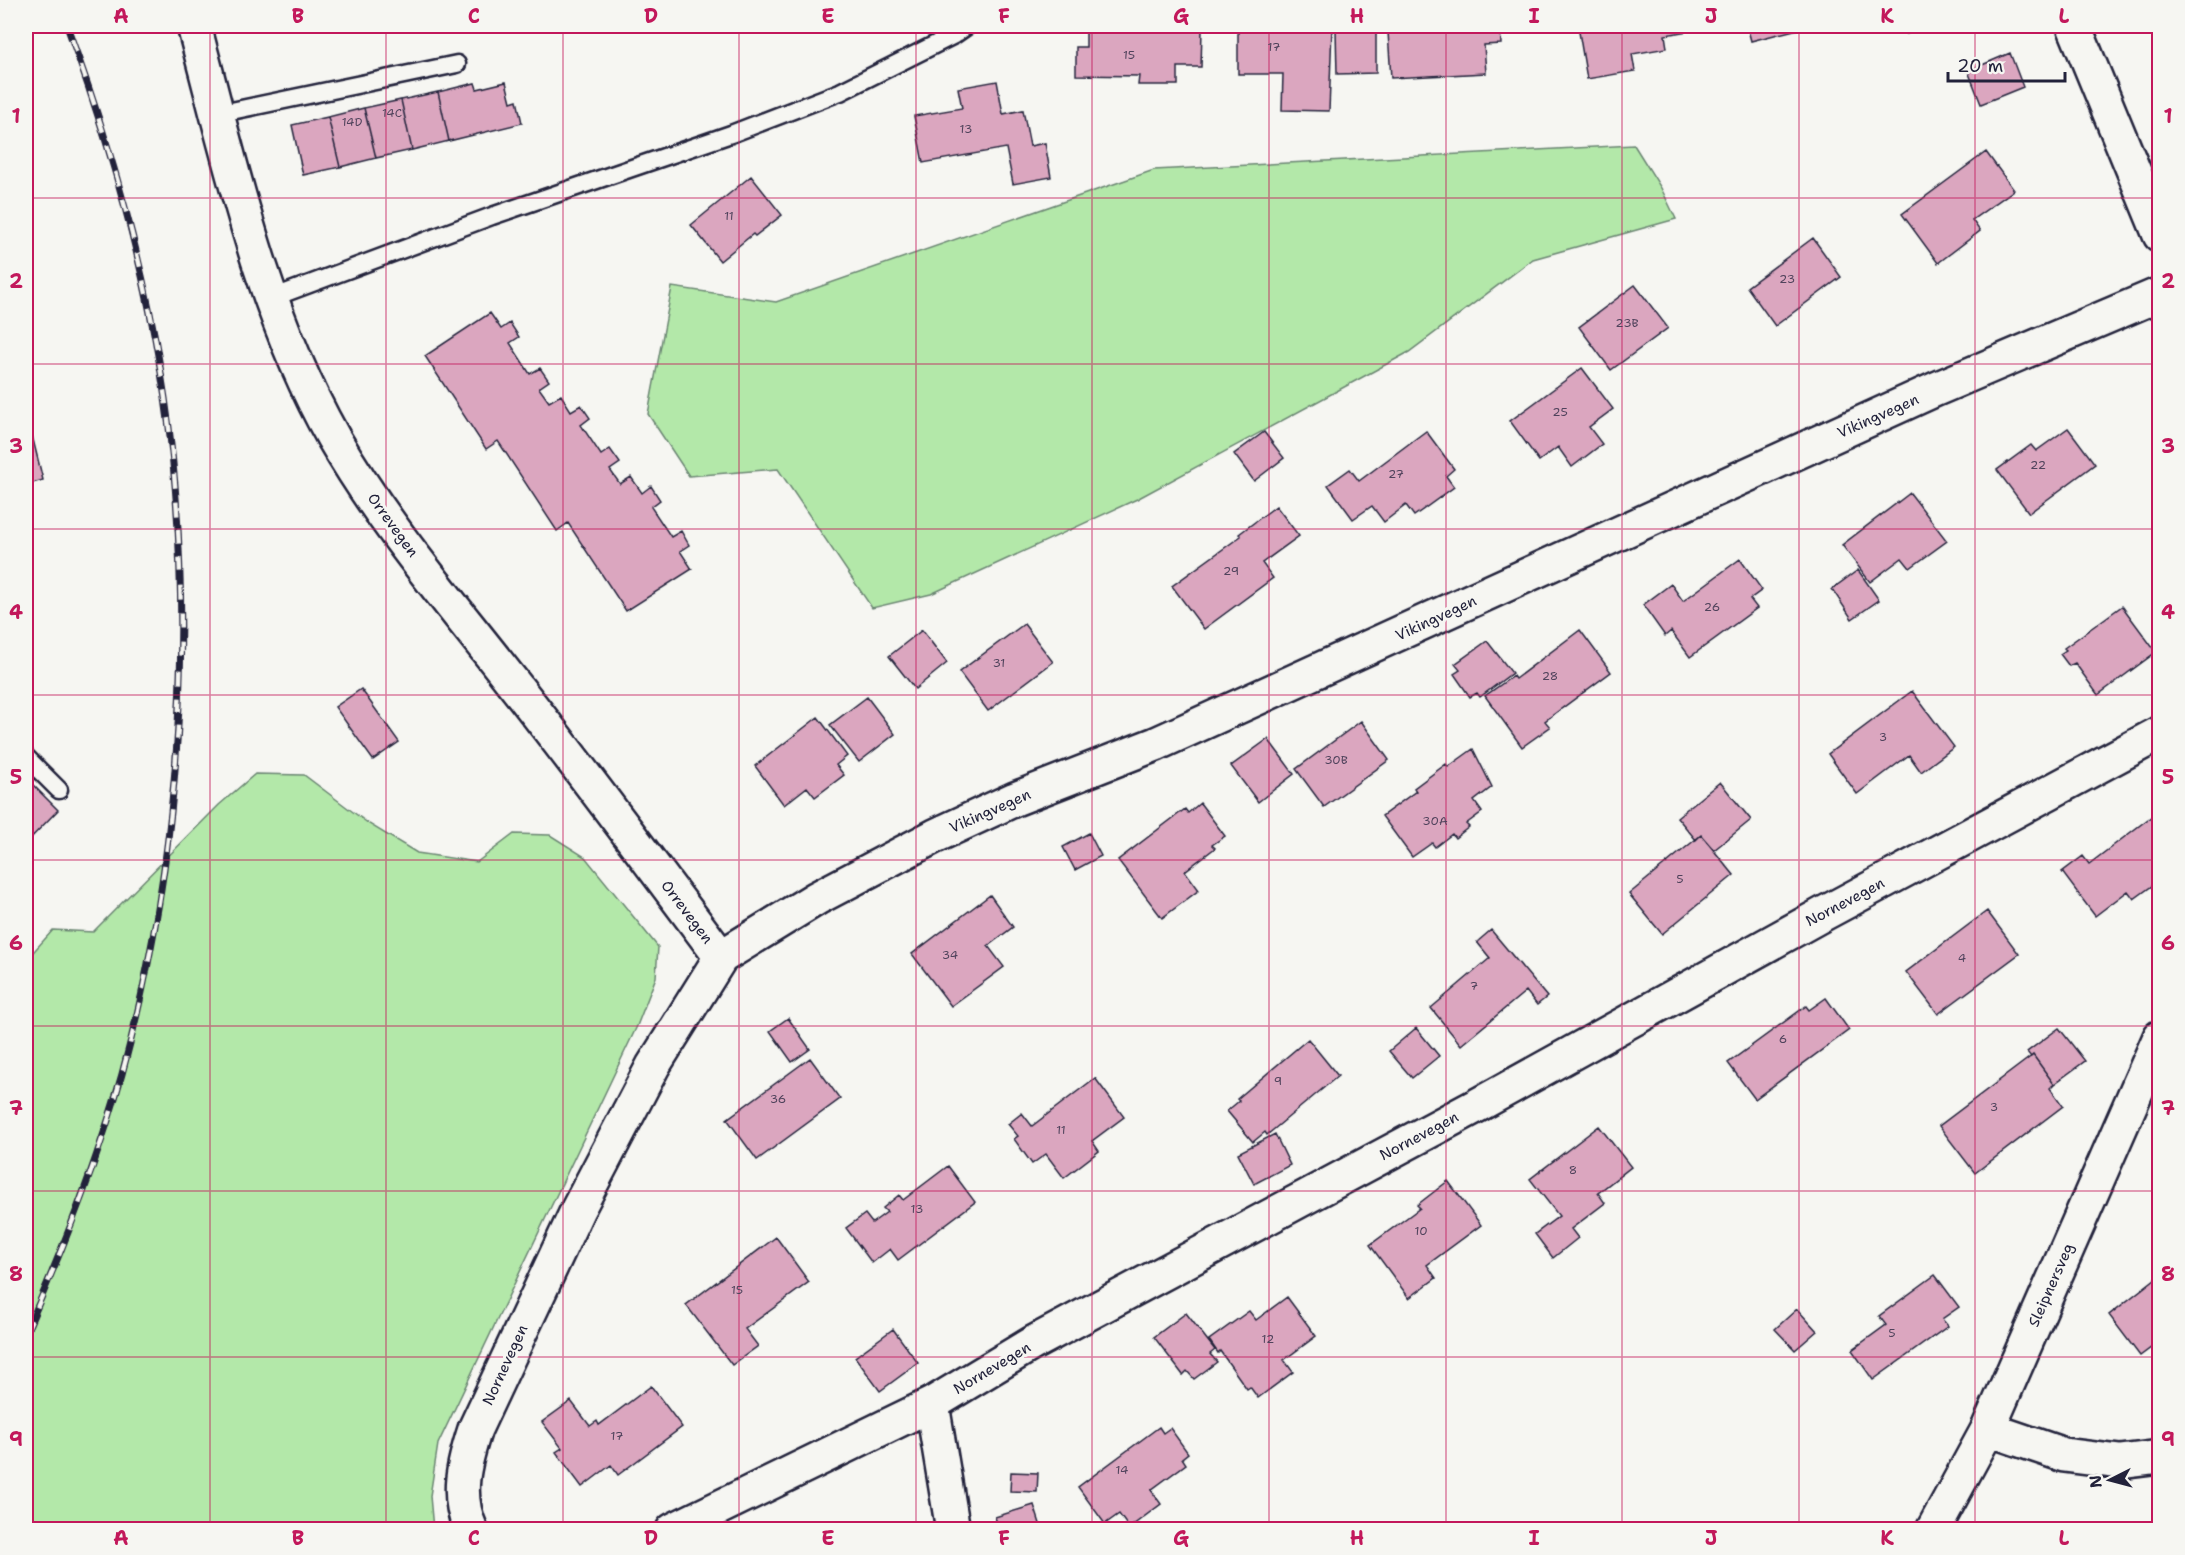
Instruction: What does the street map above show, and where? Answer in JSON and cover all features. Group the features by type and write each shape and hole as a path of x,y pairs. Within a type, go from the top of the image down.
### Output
{"street":[{"name":"Orrevegen","path":"194,26 235,183 272,298 295,359 333,437 388,523 528,701 721,957"},
{"path":"2074,26 2160,235"},
{"name":"Vikingvegen","path":"721,957 817,898 935,836 1015,799 1156,744 1936,389 2160,294"},
{"name":"Nornevegen","path":"674,1530 831,1451 932,1404 1033,1343 2160,733"},
{"name":"Nornevegen","path":"471,1530 466,1520 462,1495 464,1462 475,1430 578,1209 653,1066 721,957"},
{"name":"Sleipnersveg","path":"1933,1530 1988,1429 2160,1037"},
{"path":"932,1404 953,1530"},
{"path":"1988,1429 2064,1455 2120,1462 2160,1457"}],"lane":[{"path":"272,298 492,216 731,134 840,92 954,35 967,26"},
{"path":"217,114 457,63"},
{"path":"26,757 59,790"}],"green space":[{"path":"1634,145 1661,188 1676,219 1533,259 1409,352 1137,499 931,594 872,608 778,469 689,476 648,414 672,287 776,302 1154,170"},
{"path":"255,774 304,775 369,824 417,853 477,862 514,834 550,835 585,857 658,947 656,977 637,1026 438,1444 430,1496 433,1529 26,1529 26,960 53,930 93,932 219,805"}],"building":[{"path":"1238,26 1332,28 1329,111 1282,110 1283,74 1238,74"},
{"path":"1438,26 1500,26 1501,44 1484,45 1486,73 1391,78 1388,32"},
{"path":"1578,26 1699,26 1700,29 1665,35 1667,48 1632,54 1635,71 1587,79"},
{"path":"1747,26 1810,26 1751,41"},
{"path":"1904,26 1935,26 1906,34"},
{"path":"1086,27 1202,29 1201,67 1178,67 1178,85 1138,85 1139,76 1076,75 1076,47 1086,47"},
{"path":"1336,29 1376,29 1376,73 1337,74"},
{"path":"2010,53 2023,87 1981,104 1968,71"},
{"path":"997,81 1003,114 1023,110 1030,146 1045,143 1051,177 1013,184 1006,148 923,163 914,116 962,108 958,88"},
{"path":"506,82 511,102 517,100 522,123 449,141 438,92 475,83 477,89"},
{"path":"438,92 449,141 412,150 401,100"},
{"path":"401,100 412,150 376,158 364,108"},
{"path":"364,108 376,158 340,167 328,117"},
{"path":"328,117 340,167 303,175 292,125"},
{"path":"1986,152 2014,190 1972,220 1980,231 1938,263 1902,214"},
{"path":"751,176 782,215 755,236 753,234 720,261 691,225"},
{"path":"1813,238 1841,277 1775,326 1747,287"},
{"path":"1635,285 1668,328 1611,370 1579,327"},
{"path":"490,313 501,329 510,323 519,337 510,343 530,374 540,368 549,381 539,388 549,402 561,395 571,411 581,405 590,418 581,425 601,455 610,449 620,463 610,470 620,484 631,477 642,493 651,486 660,500 651,507 671,537 681,531 689,545 680,551 692,569 626,611 568,523 557,531 498,441 486,449 425,356"},
{"path":"1582,368 1613,409 1589,427 1602,444 1572,467 1558,447 1539,461 1510,421"},
{"path":"26,411 43,480 26,485"},
{"path":"2068,428 2095,464 2029,513 1997,470 2031,445 2036,451"},
{"path":"1426,431 1454,469 1446,476 1454,487 1414,516 1406,505 1384,522 1372,506 1353,519 1328,485 1350,469 1359,481"},
{"path":"1264,432 1284,458 1254,481 1234,454"},
{"path":"1910,493 1947,541 1910,568 1902,558 1870,582 1842,545"},
{"path":"1276,506 1299,536 1262,563 1273,578 1204,629 1172,586 1241,536 1239,534"},
{"path":"1740,559 1762,590 1750,599 1757,608 1690,657 1671,631 1665,636 1643,605 1671,584 1683,601"},
{"path":"1858,570 1879,600 1852,619 1832,589"},
{"path":"2122,606 2156,652 2098,695 2075,663 2069,666 2060,654 2066,650 2064,648"},
{"path":"1024,624 1053,662 988,711 959,672"},
{"path":"922,630 947,663 915,689 889,656"},
{"path":"1580,630 1611,672 1545,721 1550,727 1522,747 1485,696 1513,676 1515,679"},
{"path":"1487,641 1512,673 1480,697 1477,693 1470,697 1454,674 1460,670 1455,664"},
{"path":"361,689 399,742 373,760 335,707"},
{"path":"1912,691 1954,747 1921,772 1909,755 1857,794 1828,754"},
{"path":"867,697 895,734 859,762 830,725"},
{"path":"818,717 847,756 836,765 844,775 815,797 807,787 784,805 755,766"},
{"path":"1361,721 1389,760 1324,807 1296,769"},
{"path":"1268,739 1294,774 1258,802 1231,766"},
{"path":"1473,749 1492,787 1474,801 1482,812 1466,824 1469,827 1455,838 1452,834 1435,847 1432,843 1412,857 1382,816 1416,791 1414,788 1446,764 1448,767"},
{"path":"26,778 58,810 26,843"},
{"path":"1720,782 1751,820 1714,850 1701,835 1696,840 1677,817"},
{"path":"1200,803 1225,836 1212,845 1215,848 1185,871 1199,890 1162,918 1118,860 1185,809 1188,813"},
{"path":"2160,810 2160,880 2134,899 2128,891 2095,916 2062,872 2083,856 2089,864"},
{"path":"1089,833 1101,856 1075,870 1063,847"},
{"path":"1701,835 1734,875 1662,934 1629,894"},
{"path":"990,895 1013,927 988,946 1004,967 951,1006 912,954"},
{"path":"1987,911 2019,954 1938,1014 1906,972"},
{"path":"1491,930 1547,997 1537,1005 1526,991 1461,1045 1431,1008 1490,958 1477,942"},
{"path":"1826,998 1849,1030 1755,1099 1728,1063 1806,1006 1809,1010"},
{"path":"788,1018 810,1049 792,1062 770,1031"},
{"path":"1416,1028 1439,1056 1412,1078 1389,1051"},
{"path":"2059,1028 2085,1061 2054,1084 2033,1055 2031,1057 2027,1052"},
{"path":"1308,1039 1338,1076 1267,1135 1265,1132 1253,1142 1227,1111 1239,1101 1237,1099"},
{"path":"2033,1055 2054,1084 2050,1088 2063,1106 1975,1173 1939,1126"},
{"path":"810,1058 840,1099 757,1160 727,1119"},
{"path":"1095,1078 1124,1117 1092,1141 1099,1151 1064,1178 1046,1154 1032,1164 1014,1139 1018,1136 1008,1124 1022,1113 1032,1126"},
{"path":"1599,1126 1631,1167 1598,1193 1605,1203 1571,1229 1578,1238 1553,1258 1535,1234 1559,1216 1530,1179"},
{"path":"1275,1134 1290,1165 1254,1184 1238,1153"},
{"path":"948,1166 975,1202 898,1260 890,1249 872,1263 846,1228 865,1214 872,1223 887,1212 883,1208 899,1195 903,1200"},
{"path":"1448,1181 1481,1225 1427,1265 1436,1278 1409,1298 1370,1245 1420,1208 1417,1205"},
{"path":"776,1237 809,1282 745,1329 758,1346 732,1365 686,1305"},
{"path":"1935,1275 1959,1307 1942,1319 1948,1326 1873,1380 1852,1350 1886,1325 1879,1316"},
{"path":"2160,1275 2160,1341 2140,1356 2109,1315"},
{"path":"1287,1297 1316,1336 1284,1360 1293,1372 1258,1398 1250,1387 1247,1389 1220,1351 1218,1353 1209,1340 1249,1311 1256,1320"},
{"path":"1797,1309 1817,1331 1795,1350 1775,1329"},
{"path":"1186,1313 1215,1350 1210,1354 1217,1362 1194,1379 1187,1371 1183,1375 1154,1337"},
{"path":"893,1329 918,1363 880,1391 855,1357"},
{"path":"651,1386 682,1427 618,1475 611,1465 582,1487 556,1452 562,1448 542,1422 571,1401 590,1426 597,1421 599,1425"},
{"path":"1159,1427 1163,1433 1170,1428 1188,1453 1182,1458 1186,1464 1151,1490 1161,1504 1129,1528 1119,1514 1105,1524 1078,1487"},
{"path":"1011,1472 1038,1473 1037,1492 1010,1491"},
{"path":"1034,1505 1042,1530 999,1530 995,1517"}],"railway":[{"path":"26,1333 66,1238 102,1140 140,1002 166,855 179,707 181,633 175,485 160,368 149,310 121,194 87,81 67,26"}]}
